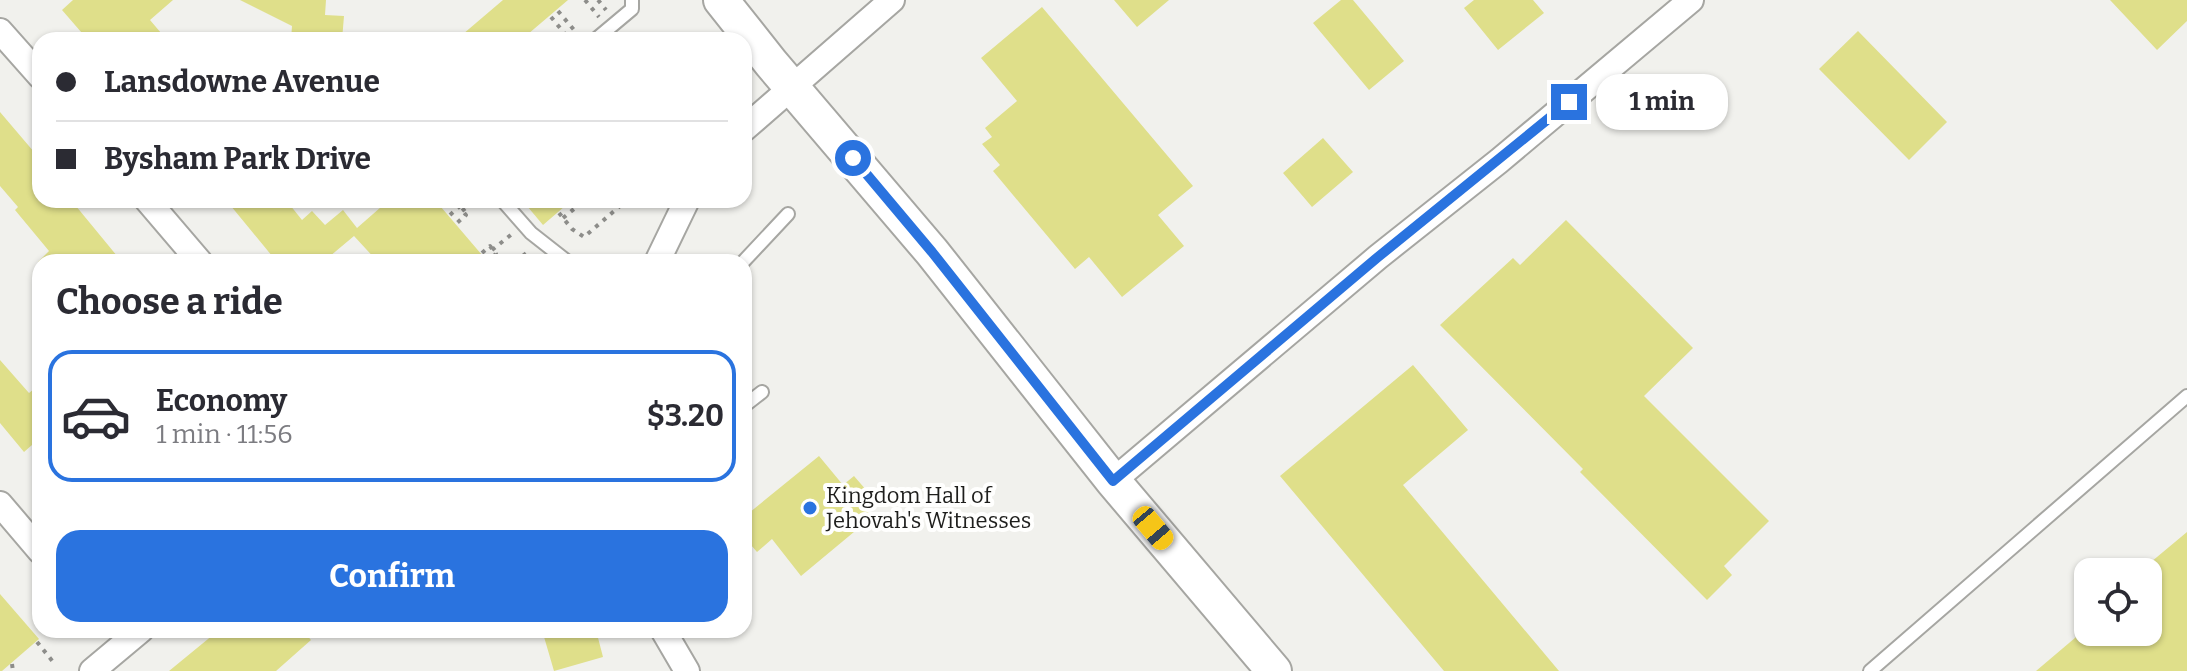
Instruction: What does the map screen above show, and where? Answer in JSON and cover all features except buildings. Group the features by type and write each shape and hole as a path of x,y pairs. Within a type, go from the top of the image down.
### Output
{"main road":[{"path":"721,0 747,32"},
{"path":"752,38 932,252 1113,481 1274,671"}],"street":[{"path":"752,122 892,0"},
{"path":"1113,481 1691,0"},
{"path":"0,31 32,67"},
{"path":"154,208 193,254"},
{"path":"661,254 683,208"},
{"path":"0,504 32,542"},
{"path":"92,671 115,638"},
{"path":"668,638 687,671"}],"lane":[{"path":"605,32 632,9 632,0"},
{"path":"509,208 531,233 558,254"},
{"path":"750,254 788,214"},
{"path":"752,400 762,392"},
{"path":"1870,671 2187,396"}],"path":[{"path":"558,11 575,32"},
{"path":"551,17 563,32"},
{"path":"450,215 458,208"},
{"path":"457,223 466,215 460,208"},
{"path":"462,211 466,208"},
{"path":"570,208 561,216 584,237 616,208"},
{"path":"482,253 490,246 496,254"},
{"path":"37,642 54,663"},
{"path":"12,664 13,671"}],"place":[{"name":"Kingdom Hall of Jehovah's Witnesses","path":"810,508"}],"route":[{"path":"853,158 932,252 1113,481 1378,257 1569,102"}]}
